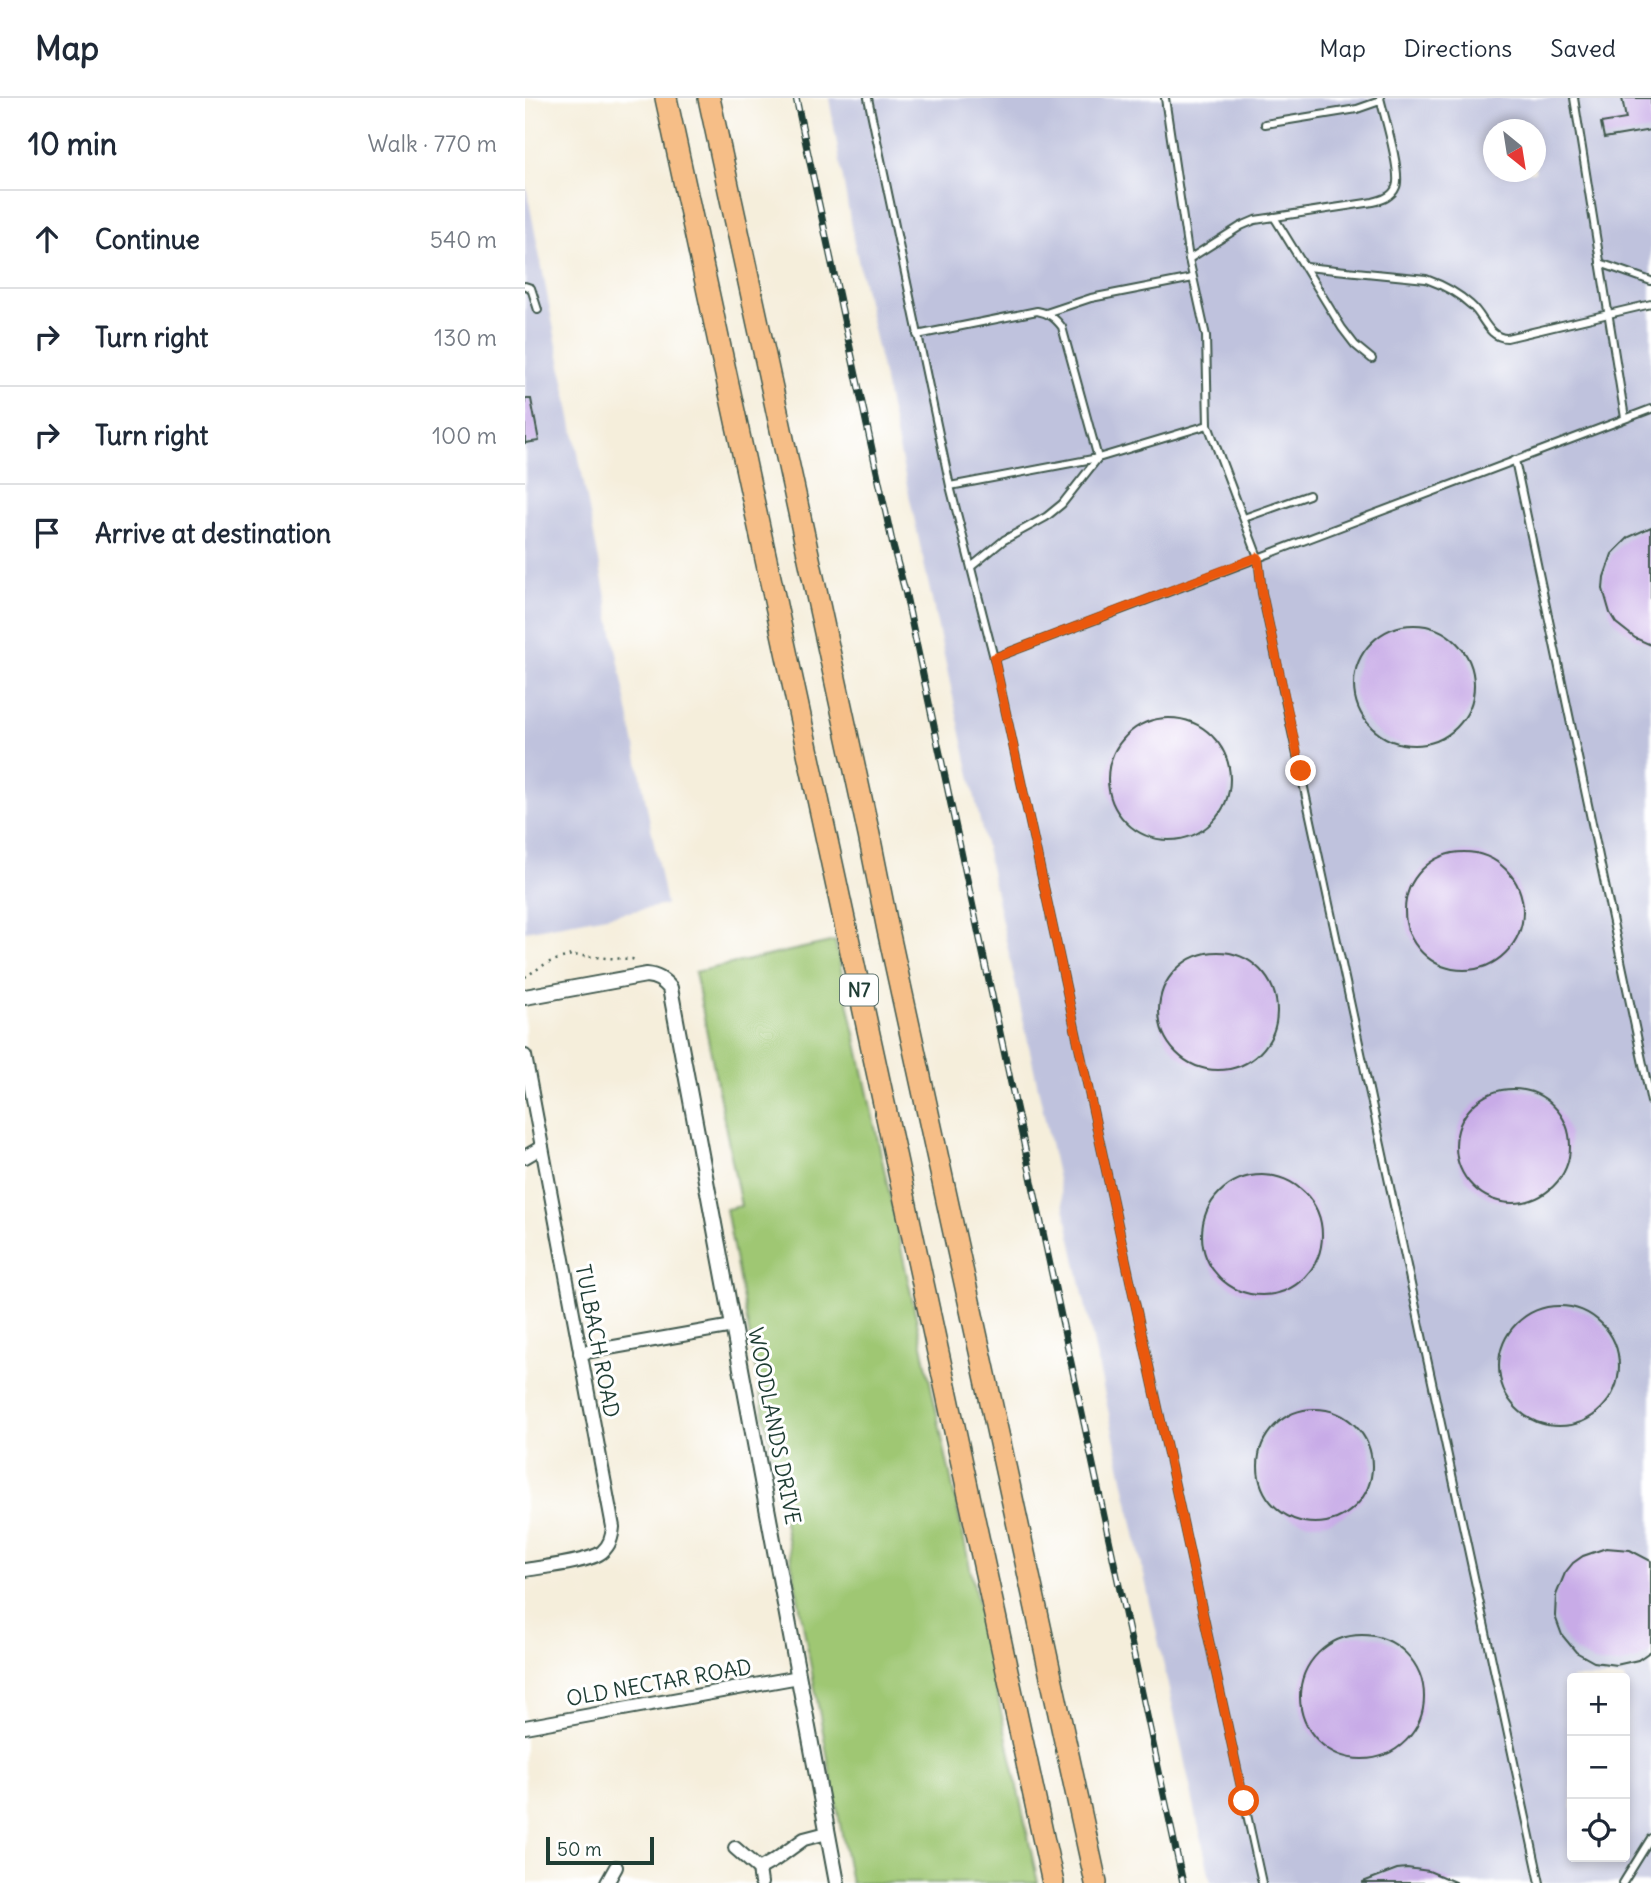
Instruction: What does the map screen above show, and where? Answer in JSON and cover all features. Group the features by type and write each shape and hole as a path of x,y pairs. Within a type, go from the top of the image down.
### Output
{"highway":[{"name":"N7","path":"666,98 1053,1883"},
{"name":"N7","path":"709,98 1096,1883"}],"street":[{"name":"WOODLANDS DRIVE","path":"525,997 646,975 655,976 670,988 837,1883"},
{"name":"TULBACH ROAD","path":"525,1056 613,1527 611,1543 601,1554 525,1570"},
{"path":"525,1157 542,1147"},
{"path":"580,1353 733,1326"},
{"name":"OLD NECTAR ROAD","path":"525,1727 799,1677"},
{"path":"759,1869 804,1839 827,1833"},
{"path":"736,1848 759,1869 761,1883"},
{"path":"607,1883 616,1867"}],"lane":[{"path":"868,98 950,486 994,658 1262,1883"},
{"path":"1165,98 1189,259 1206,337 1208,425 1258,557 1265,606 1540,1883"},
{"path":"1574,98 1625,418"},
{"path":"1189,259 1248,222 1373,202 1392,194 1396,188 1397,173 1380,99 1357,109 1265,124"},
{"path":"1275,217 1342,328 1355,345 1372,359"},
{"path":"1600,263 1651,281"},
{"path":"1306,267 1426,279 1442,285 1471,304 1492,333 1501,338 1651,303"},
{"path":"1047,313 1091,298 1193,278"},
{"path":"525,286 531,288 538,310"},
{"path":"917,335 1037,311 1056,319 1062,327 1098,458"},
{"path":"994,658 1651,409"},
{"path":"950,486 1098,458 1208,425"},
{"path":"971,567 1004,540 1046,517 1062,504 1098,458"},
{"path":"1515,460 1651,1102"},
{"path":"1244,519 1309,495"},
{"path":"1623,1883 1651,1838"}],"path":[{"path":"525,977 547,962 571,955 642,962"}],"shaded area":[{"path":"829,98 1651,98 1651,1883 1211,1883 853,237"},
{"path":"525,181 666,905 525,931"}],"green space":[{"path":"835,941 1038,1883 851,1883 726,1209 741,1206 695,972"}],"building":[{"path":"1622,98 1651,98 1651,130 1604,138 1601,123 1626,119"},
{"path":"525,399 531,399 539,441 525,443"},
{"path":"1651,527 1651,645 1635,638 1616,623 1603,589 1612,554 1629,537"},
{"path":"1414,625 1437,629 1457,642 1470,662 1474,685 1470,708 1457,728 1437,741 1414,745 1391,741 1371,728 1358,708 1354,685 1358,662 1371,642 1391,629"},
{"path":"1169,718 1192,723 1212,736 1225,756 1230,779 1225,802 1212,822 1192,835 1169,840 1146,835 1126,822 1113,802 1108,779 1113,756 1126,736 1146,723"},
{"path":"1464,852 1487,856 1506,869 1519,888 1523,911 1519,934 1506,953 1487,966 1464,970 1441,966 1422,953 1409,934 1405,911 1409,888 1422,869 1441,856"},
{"path":"1218,952 1241,957 1260,969 1272,988 1277,1011 1272,1034 1260,1053 1241,1065 1218,1070 1195,1065 1176,1053 1164,1034 1159,1011 1164,988 1176,969 1195,957"},
{"path":"1513,1089 1535,1093 1554,1105 1566,1124 1570,1146 1566,1168 1554,1187 1535,1199 1513,1203 1491,1199 1472,1187 1460,1168 1456,1146 1460,1124 1472,1105 1491,1093"},
{"path":"1262,1175 1285,1180 1304,1193 1317,1212 1322,1235 1317,1258 1304,1277 1285,1290 1262,1295 1239,1290 1220,1277 1207,1258 1202,1235 1207,1212 1220,1193 1239,1180"},
{"path":"1559,1306 1582,1311 1601,1324 1614,1343 1619,1366 1614,1389 1601,1408 1582,1421 1559,1426 1536,1421 1517,1408 1504,1389 1499,1366 1504,1343 1517,1324 1536,1311"},
{"path":"1315,1409 1337,1413 1356,1425 1368,1444 1372,1466 1368,1488 1356,1507 1337,1519 1315,1523 1293,1519 1274,1507 1262,1488 1258,1466 1262,1444 1274,1425 1293,1413"},
{"path":"1606,1548 1630,1550 1651,1561 1651,1651 1638,1660 1616,1665 1594,1662 1576,1652 1562,1635 1555,1616 1556,1595 1565,1573 1583,1556"},
{"path":"1362,1635 1386,1640 1406,1653 1419,1673 1424,1697 1419,1721 1406,1741 1386,1754 1362,1759 1338,1754 1318,1741 1305,1721 1300,1697 1305,1673 1318,1653 1338,1640"},
{"path":"1397,1869 1429,1871 1457,1883 1363,1883"}],"railway":[{"path":"796,98 1183,1883"}],"route":[{"path":"1244,1801 994,658 1258,557 1262,593 1301,771"}]}
